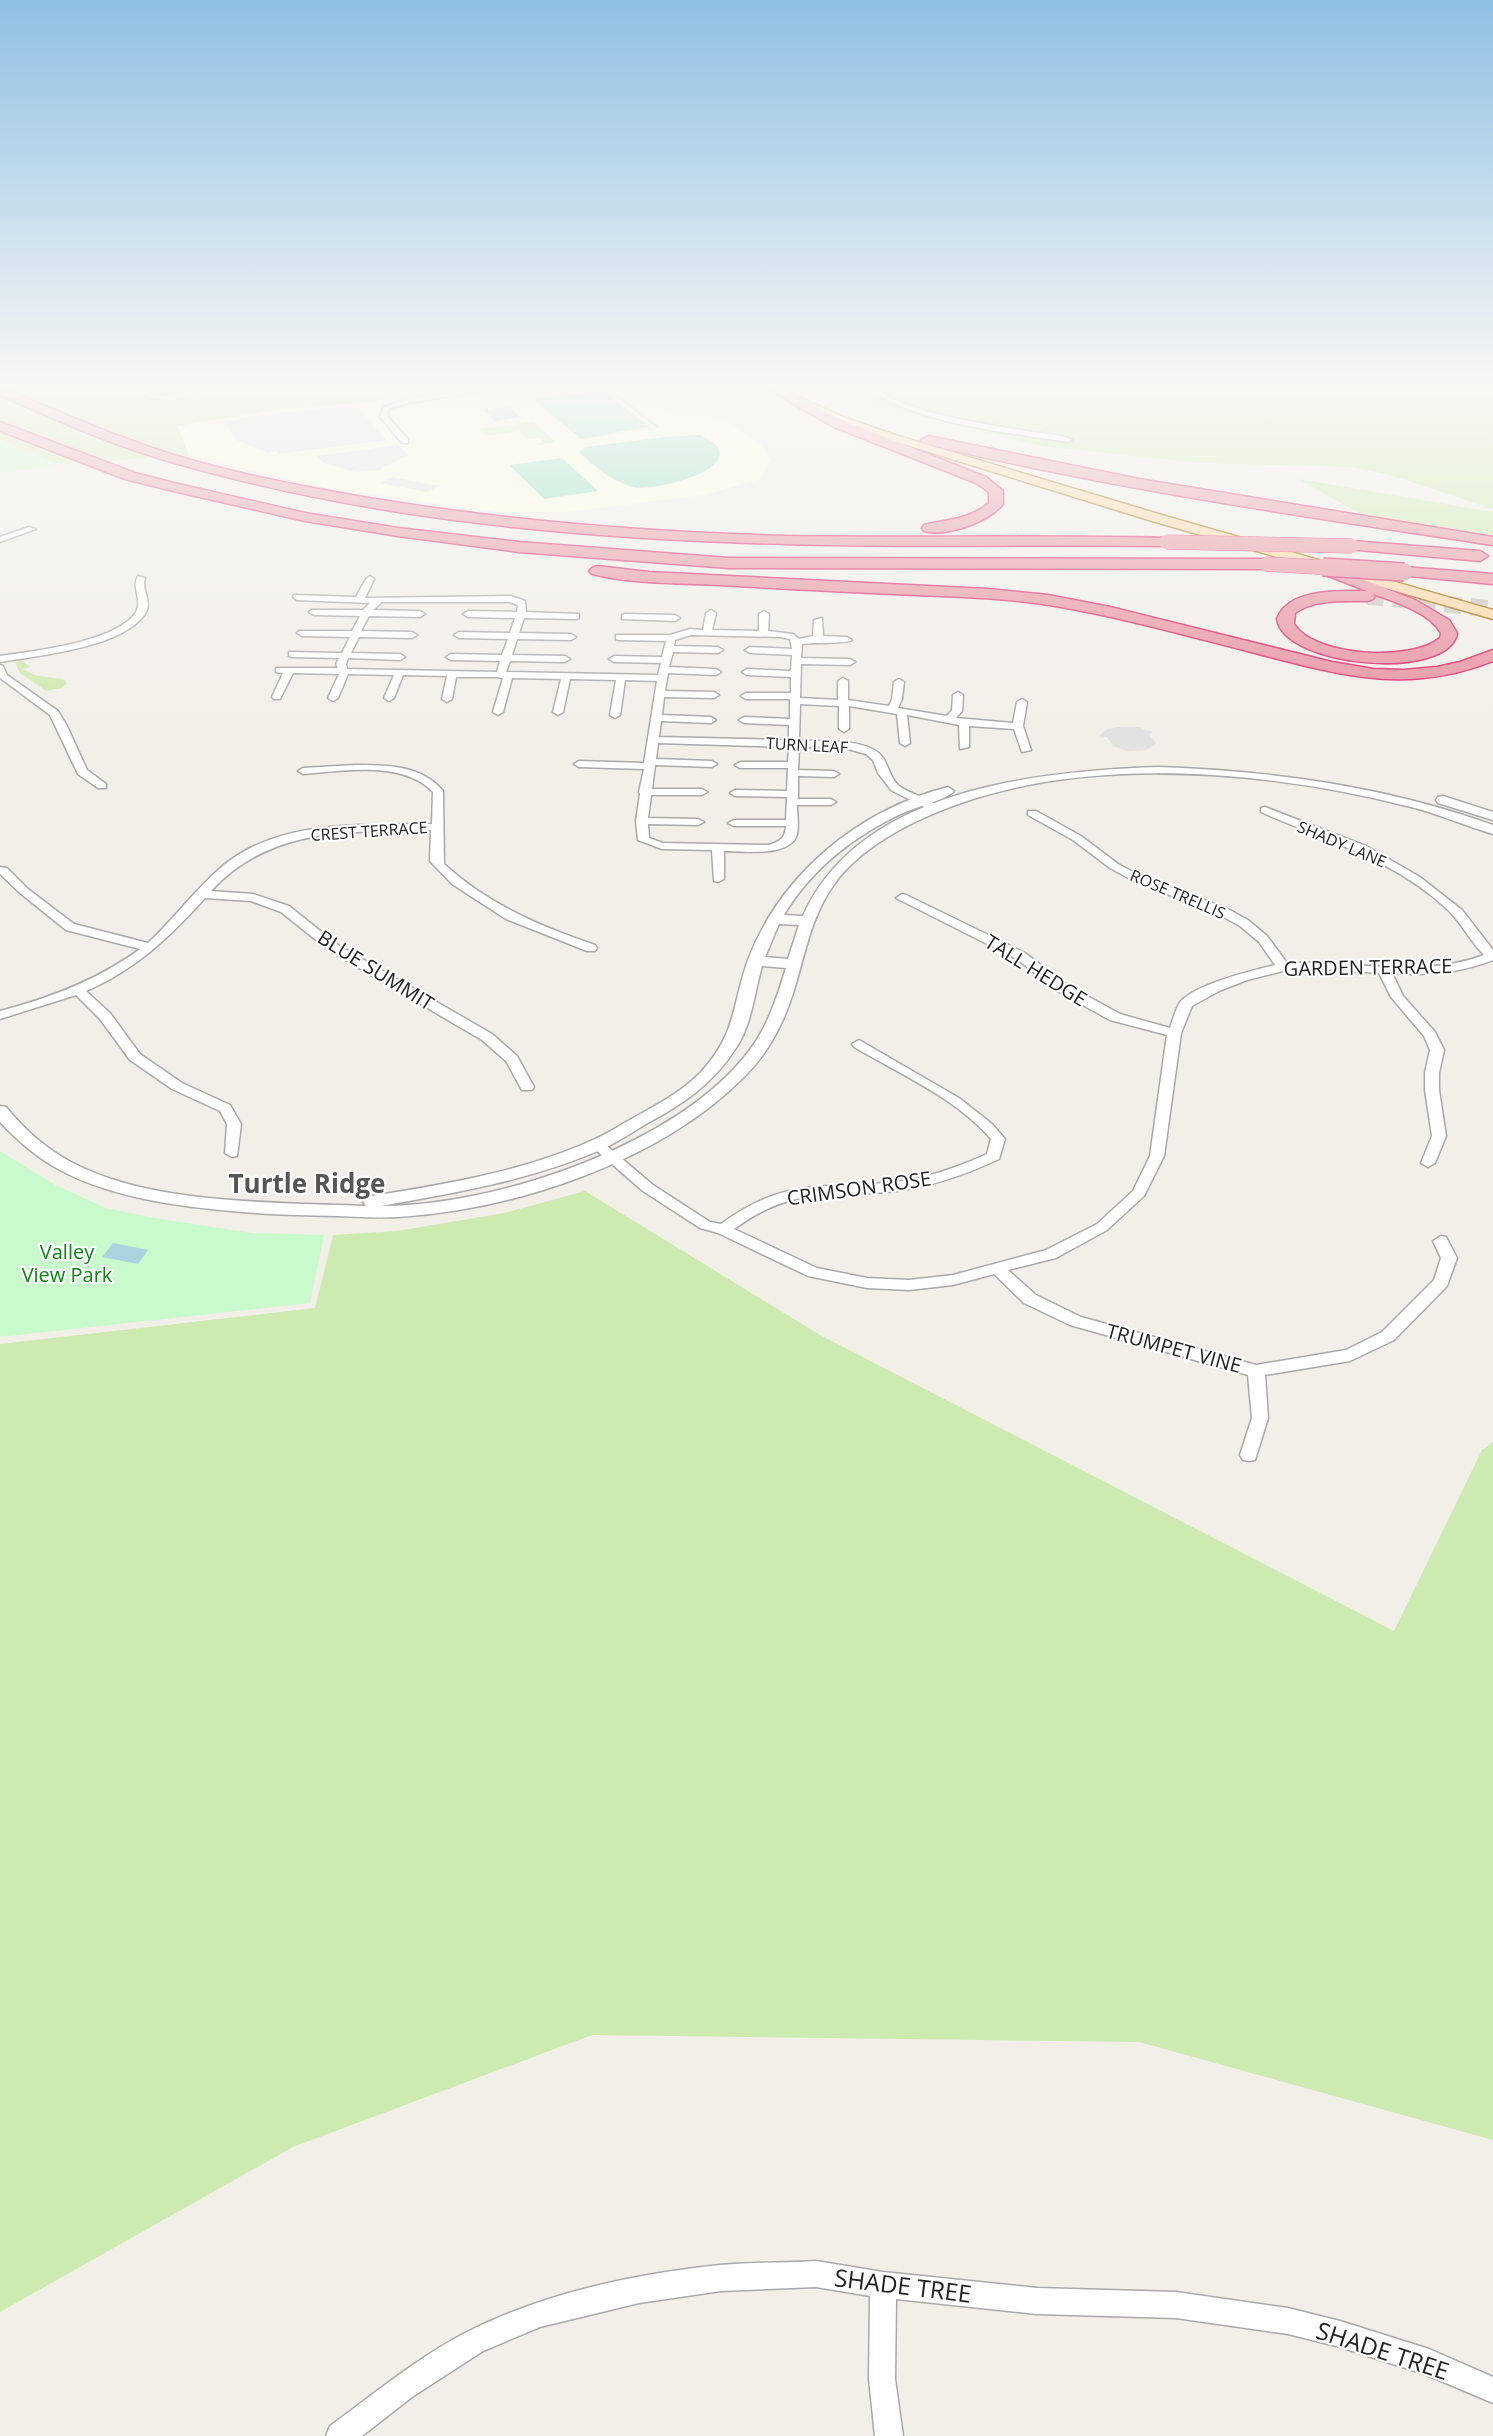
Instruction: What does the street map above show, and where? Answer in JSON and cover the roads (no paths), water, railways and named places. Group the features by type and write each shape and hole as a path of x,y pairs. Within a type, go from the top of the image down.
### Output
{"highway":[{"path":"244,504 304,517 468,541 602,554 729,562 1266,564 1493,579"},
{"path":"382,504 586,529 714,537 1352,546 1493,556"},
{"path":"460,515 737,530 909,530 958,525 979,517 996,504"},
{"path":"1258,504 1493,541"},
{"path":"266,509 292,520 340,531 543,565"},
{"path":"1302,559 1320,569 1397,598 1434,615 1446,625 1449,633 1448,640 1424,653 1405,656 1358,656 1333,652 1313,645 1296,637 1286,626 1284,617 1289,609 1302,603 1322,597 1367,596"},
{"path":"578,569 649,577 988,594 1048,600 1110,612 1332,667 1373,674 1404,675 1437,672 1466,666 1493,656"}],"main road":[{"path":"1110,504 1493,615"},
{"path":"1145,504 1493,606"}],"street":[{"path":"0,540 32,529"},
{"path":"0,659 65,648 118,630 135,619 143,608 139,583 141,578"},
{"path":"360,599 370,579"},
{"path":"312,585 302,597 379,600 414,595 468,595 511,598 522,603 521,615 505,659 498,712"},
{"path":"333,698 344,673 341,664 366,612 379,600"},
{"path":"314,612 420,614"},
{"path":"707,633 711,613"},
{"path":"468,614 576,616"},
{"path":"763,634 764,614"},
{"path":"277,697 284,670 621,678 669,655 707,633 780,634 793,637 797,652 795,743 791,835 785,843 770,848 662,846 644,840 642,821 644,792 655,740 660,694 669,655 671,627 676,615 625,617"},
{"path":"818,638 819,620"},
{"path":"302,633 412,635"},
{"path":"459,635 571,637"},
{"path":"620,637 717,672"},
{"path":"797,652 818,638 847,640"},
{"path":"614,659 718,650"},
{"path":"750,650 797,652 850,662"},
{"path":"292,654 400,657"},
{"path":"451,657 565,659"},
{"path":"0,668 3,676 54,713 82,772 102,786"},
{"path":"747,672 796,674"},
{"path":"389,698 399,674"},
{"path":"447,699 453,675"},
{"path":"558,712 566,677"},
{"path":"615,715 621,678"},
{"path":"843,681 844,729"},
{"path":"899,682 897,710 904,743"},
{"path":"660,694 714,695"},
{"path":"950,720 957,711 958,695"},
{"path":"746,696 844,703 897,710 964,723 1018,726"},
{"path":"1022,702 1018,726 1026,750"},
{"path":"658,718 711,720"},
{"path":"744,720 795,722"},
{"path":"964,723 964,747"},
{"name":"TURN LEAF","path":"655,740 844,745 870,752 878,759 883,773 895,788 934,808"},
{"path":"316,1210 471,1184 533,1167 597,1145 690,1091 723,1056 739,1030 755,961 763,939 773,919 808,871 846,839 875,820 918,800 984,781 1061,767 1144,762 1204,762 1281,768 1368,781 1447,801 1493,816"},
{"path":"579,764 712,764"},
{"path":"740,765 834,774"},
{"path":"303,771 378,768 423,778 438,791 435,827 436,861 448,875 505,915 529,927 591,948"},
{"path":"0,1111 9,1122 60,1163 103,1182 161,1197 237,1207 316,1210 400,1211 450,1205 525,1188 611,1157 670,1127 735,1077 750,1060 776,1020 808,921 833,875 848,860 892,829 934,808 963,797 1074,775 1160,771 1199,772 1279,778 1343,788 1412,803 1493,830"},
{"path":"644,792 702,792"},
{"path":"735,793 831,802"},
{"name":"SHADY LANE","path":"1265,810 1296,825 1363,850 1413,876 1453,908 1476,941 1492,956"},
{"name":"ROSE TRELLIS","path":"1032,813 1077,838 1113,866 1138,879 1222,911 1244,923 1263,939 1283,967"},
{"path":"642,821 698,822"},
{"path":"734,823 791,823"},
{"name":"CREST TERRACE","path":"0,1015 79,991 149,947 168,932 219,874 250,853 284,841 336,830 435,827"},
{"path":"718,847 718,879"},
{"path":"3,870 24,891 70,927 149,947"},
{"name":"BLUE SUMMIT","path":"203,894 253,898 285,909 334,948 487,1037 512,1059 526,1087"},
{"name":"TALL HEDGE","path":"902,898 1021,956 1064,989 1115,1017 1174,1033"},
{"path":"773,919 808,921"},
{"name":"GARDEN TERRACE","path":"597,1145 648,1188 705,1225 723,1230 813,1272 867,1283 909,1285 953,1280 1051,1254 1102,1227 1139,1193 1157,1156 1174,1033 1186,1004 1214,988 1243,976 1283,967 1321,965 1412,971 1447,969 1492,956"},
{"path":"755,961 795,964"},
{"path":"1384,969 1397,997 1430,1035 1437,1050 1432,1073 1432,1090 1439,1136 1428,1163"},
{"path":"79,991 105,1016 135,1057 177,1086 225,1108 234,1124 232,1153"},
{"name":"CRIMSON ROSE","path":"723,1230 766,1202 804,1191 897,1186 942,1177 994,1156 998,1139 990,1128 968,1111 859,1044"},
{"name":"TRUMPET VINE","path":"996,1268 1030,1299 1076,1321 1256,1371 1350,1355 1388,1336 1441,1282 1449,1258 1441,1241"},
{"path":"1249,1455 1260,1418 1256,1371"},
{"name":"SHADE TREE","path":"340,2436 402,2388 474,2342 539,2314 621,2292 721,2278 816,2274 882,2285 1037,2301 1176,2305 1288,2321 1340,2334 1429,2362 1493,2390"},
{"path":"882,2285 882,2379 890,2436"}],"water":[{"path":"113,1243 148,1250 138,1264 102,1257"}],"tunnel":[{"path":"1367,596 1493,609"}],"district":[{"name":"Turtle Ridge","path":"307,1183"}],"park label":[{"name":"Valley View Park","path":"67,1262"}]}
